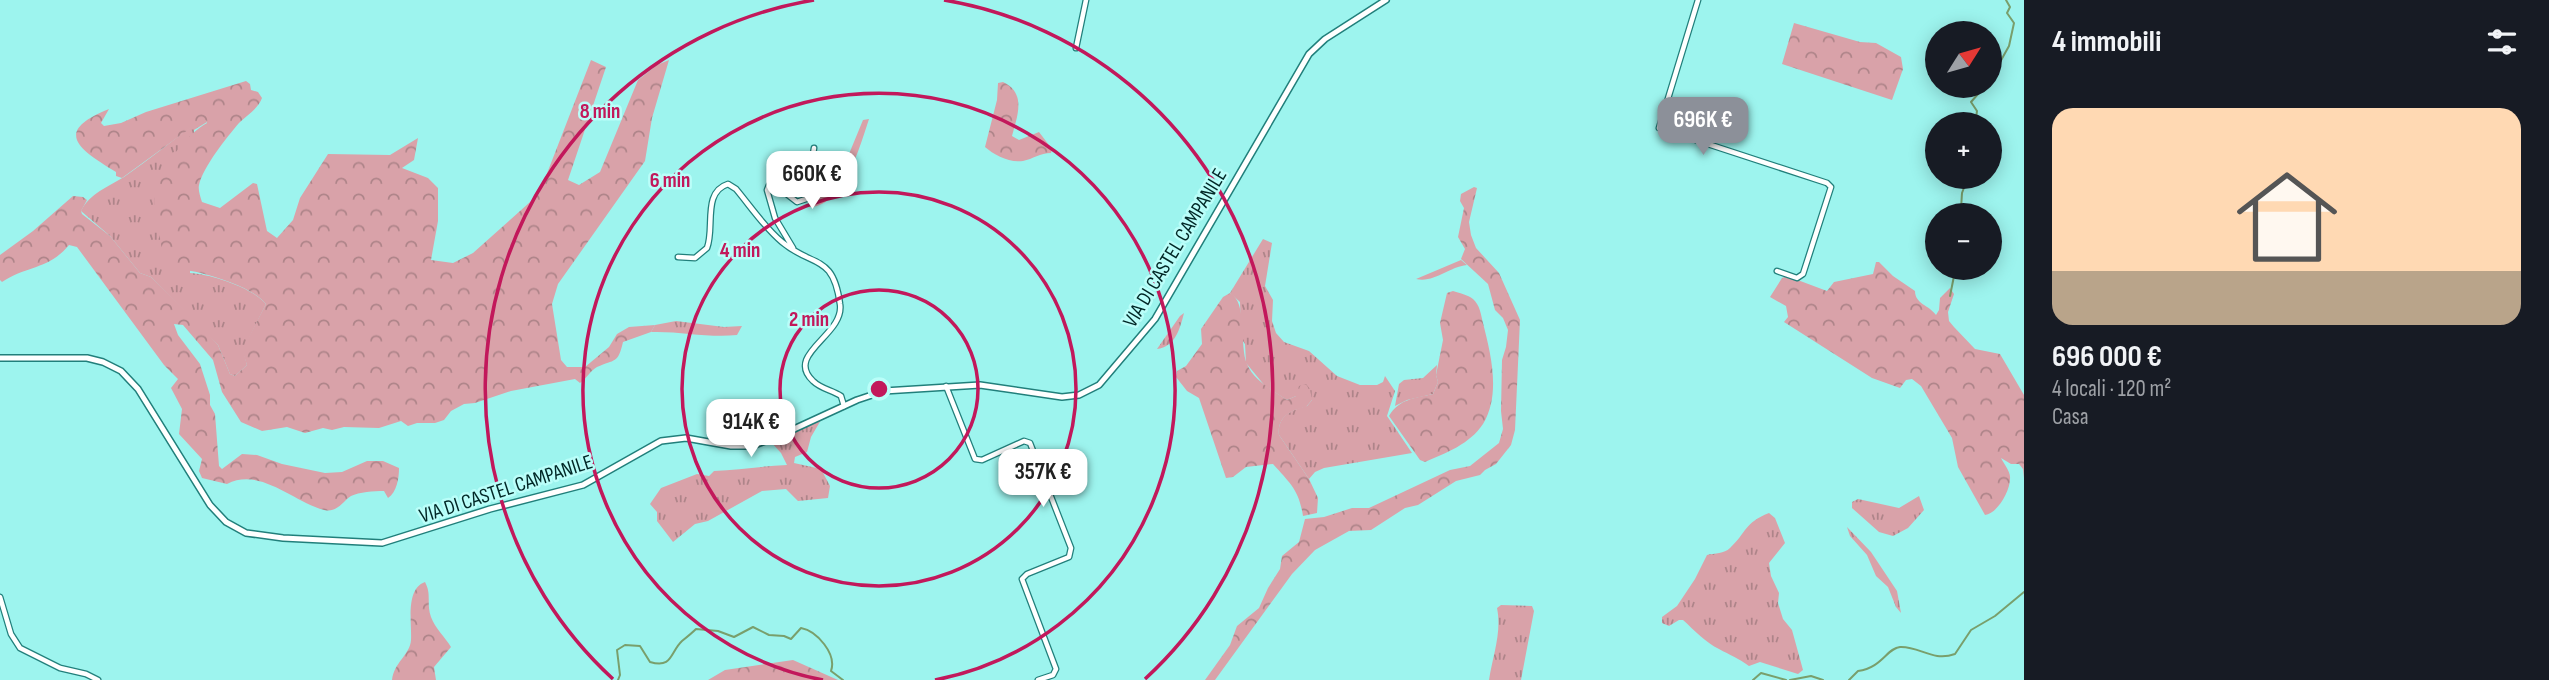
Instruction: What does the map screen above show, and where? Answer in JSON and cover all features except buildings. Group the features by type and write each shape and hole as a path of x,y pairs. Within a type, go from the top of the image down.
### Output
{"street":[{"path":"1076,48 1086,0"},
{"name":"VIA DI CASTEL CAMPANILE","path":"0,358 83,358 100,361 121,371 139,391 210,505 223,520 238,530 277,538 363,544 393,541 499,506 580,486 664,440 686,438 731,446 752,446 884,391 946,386 992,386 1067,397 1085,393 1099,385 1119,364 1162,308 1307,56 1327,37 1386,0"},
{"path":"1698,0 1659,128 1830,186 1803,274 1796,278 1777,271"},
{"path":"796,251 779,226 767,190 769,186 775,185 797,202 806,199 814,148"},
{"path":"678,257 695,258 707,248 713,198 719,188 728,184 734,187 775,236 796,251 824,264 834,279 840,317 808,354 804,363 810,379 841,396 844,406"},
{"path":"946,386 972,456 976,460 982,460 1024,441 1030,443 1071,547 1068,558 1029,573 1022,579 1056,667 1054,674 1038,680"},
{"path":"0,597 12,636 20,648 60,668 98,680"}],"green space":[{"path":"1794,23 1860,42 1876,43 1901,57 1903,69 1892,100 1782,64"},
{"path":"591,60 606,67 568,180 579,185 600,172 638,80 657,65 669,60 652,118 645,161 558,284 552,304 561,360 567,367 585,367 609,347 617,334 629,327 655,325 651,332 623,342 617,357 595,368 580,383 575,379 511,391 464,404 451,411 444,420 435,423 408,426 401,421 379,428 323,428 305,433 287,427 262,431 241,422 222,392 213,360 183,325 174,324 178,335 200,364 210,395 210,405 215,414 219,466 222,469 242,454 257,455 282,464 325,473 342,472 367,461 383,461 399,468 395,489 388,498 384,491 358,494 329,511 312,506 264,482 239,480 227,484 202,478 199,471 202,459 179,434 182,409 171,388 178,379 164,365 77,247 69,245 53,259 2,282 0,280 0,255 73,196 83,197 87,200 82,214 110,236 140,273 151,277 201,326 218,345 230,374 235,376 247,365 242,350 266,304 238,285 182,269 169,262 162,248 156,214 156,190 163,171 191,135 207,123 206,120 196,124 122,178 82,148 76,133 81,125 109,109 101,123 104,126 121,123 146,112 246,81 251,90 258,92 262,98 210,161 201,178 199,193 202,202 220,208 253,183 257,184 267,231 277,238 293,220 300,198 328,154 390,155 418,138 414,160 402,168 428,178 438,188 438,221 431,260 453,263 473,253 539,194"},
{"path":"1003,82 1015,92 1018,99 1018,113 1012,136 1019,140 1039,132 1052,149 1051,153 1013,161 1002,158 985,147 997,100 998,83"},
{"path":"206,119 207,122 194,130 190,273 231,283 252,293 266,304 243,350 247,365 235,376 230,374 218,345 151,277 140,273 110,236 81,211 94,195 124,177 196,123"},
{"path":"869,119 849,173 841,186 822,204 810,207 849,154 863,120"},
{"path":"1477,188 1469,222 1471,235 1476,248 1499,273 1520,320 1515,430 1511,445 1496,464 1480,475 1456,481 1371,530 1349,531 1315,550 1292,574 1215,680 1205,680 1230,645 1237,626 1259,608 1280,569 1282,556 1299,542 1305,519 1324,517 1352,508 1369,508 1450,470 1470,466 1499,443 1503,429 1502,360 1508,330 1503,318 1495,310 1488,284 1461,259 1465,249 1458,237 1464,208 1460,201 1461,194"},
{"path":"1263,239 1272,243 1265,286 1273,300 1272,321 1276,333 1284,342 1309,351 1337,376 1360,385 1377,385 1383,382 1385,376 1395,391 1387,416 1412,453 1324,468 1309,479 1279,435 1279,428 1286,415 1307,406 1312,400 1296,396 1287,400 1265,386 1246,363 1245,344 1241,338 1240,302 1230,293"},
{"path":"1461,260 1467,265 1429,279 1416,279"},
{"path":"1876,262 1915,291 1917,299 1936,315 1940,298 1950,288 1954,294 1948,312 1949,321 1975,349 2000,354 2024,395 2024,478 2019,464 2011,464 2001,458 2010,476 2009,484 2002,501 1990,514 1985,515 1958,467 1952,438 1921,386 1912,379 1906,380 1900,388 1872,378 1784,322 1788,317 1786,306 1770,297 1782,278 1787,276 1827,291 1834,282 1873,274"},
{"path":"1453,291 1473,299 1480,310 1493,374 1492,400 1478,431 1457,447 1425,462 1420,460 1389,416 1403,403 1433,394 1438,382 1436,375 1443,340 1440,323 1447,293"},
{"path":"1230,293 1239,305 1245,356 1254,375 1287,400 1296,396 1299,386 1306,384 1310,389 1312,400 1306,407 1286,415 1280,423 1279,435 1309,479 1318,498 1317,513 1303,516 1296,493 1273,464 1246,467 1233,477 1226,478 1199,398 1187,391 1176,377 1177,371 1186,366 1202,344 1201,329 1223,297"},
{"path":"1184,313 1172,341 1157,349 1180,316"},
{"path":"676,321 724,327 742,326 737,335 651,332 655,325"},
{"path":"1437,365 1438,382 1433,394 1407,400 1395,406 1399,384 1404,380 1423,378"},
{"path":"821,420 811,437 807,452 795,457 794,463 821,469 830,486 828,498 798,501 786,489 762,491 708,521 695,524 673,542 657,521 657,512 650,504 661,488 697,474 709,476 714,471 787,465 771,442"},
{"path":"1919,496 1924,510 1908,528 1893,536 1879,532 1852,508 1852,502 1858,499 1899,508"},
{"path":"1769,513 1775,518 1785,543 1769,563 1771,576 1779,593 1778,603 1783,619 1792,630 1803,670 1798,674 1760,662 1749,666 1709,643 1683,620 1669,626 1662,623 1662,617 1677,606 1707,555 1728,550 1750,524"},
{"path":"1847,527 1871,552 1897,591 1901,613 1888,587 1876,576 1867,555 1850,536"},
{"path":"425,582 431,617 451,647 434,667 436,680 392,680 410,645 412,599 419,586"},
{"path":"1501,605 1532,606 1534,611 1521,680 1489,680 1498,635 1497,608"},
{"path":"793,660 838,680 708,680 725,670"}],"waterway":[{"path":"2002,59 2009,46 2014,23 2007,13 2010,7 2006,0"},
{"path":"1974,98 1971,102 1977,112"},
{"path":"1961,203 1964,189"},
{"path":"1950,296 1953,280"},
{"path":"1849,680 1858,671 1873,666 1895,648 1907,647 1940,656 1955,654 1971,630 1995,616 2024,592"},
{"path":"618,680 620,675 617,650 625,645 640,646 650,662 657,664 667,661 678,645 696,629 718,631 734,637 753,627 769,635 791,639 801,628 807,630 824,644 831,658 831,671 843,680"},
{"path":"1753,680 1761,673 1786,680"},
{"path":"1790,680 1811,676 1823,680"}]}
